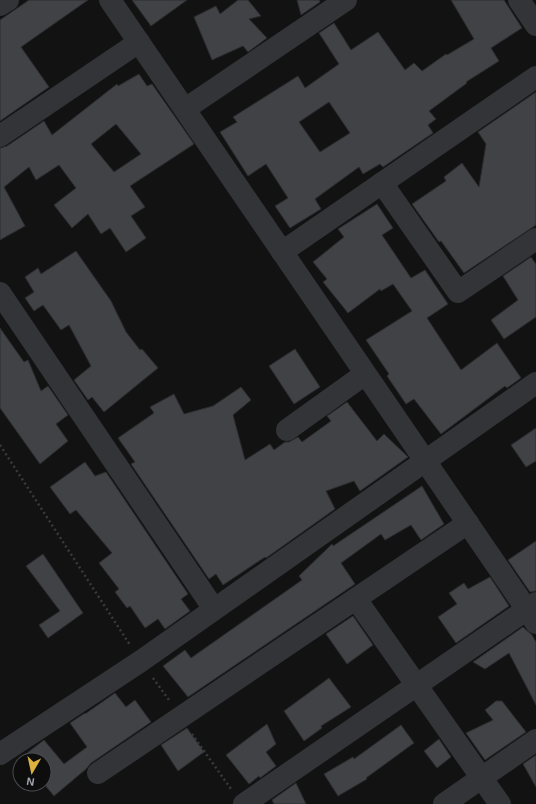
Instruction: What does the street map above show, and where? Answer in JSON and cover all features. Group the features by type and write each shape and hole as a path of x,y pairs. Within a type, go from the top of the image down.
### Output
{"street":[{"path":"0,5 8,0"},
{"path":"110,0 425,461 533,612 238,798"},
{"path":"185,109 346,0"},
{"path":"519,0 536,25"},
{"path":"0,136 139,42"},
{"path":"282,252 536,76"},
{"path":"382,183 458,292 536,239"},
{"path":"0,293 214,610"},
{"path":"287,430 365,374"},
{"path":"2,750 141,661 536,382"},
{"path":"98,773 468,523"},
{"path":"356,598 500,804"},
{"path":"444,804 536,740"}],"path":[{"path":"0,445 141,661 238,798"}],"building":[{"path":"29,0 88,0 21,47 49,87 0,121 0,20"},
{"path":"132,0 187,0 151,26"},
{"path":"238,0 248,0 261,16 249,19 267,38 248,52 243,46 212,60 194,17 216,6 220,14"},
{"path":"297,0 319,0 320,2 301,15"},
{"path":"451,0 504,0 522,28 491,48 499,61 466,82 467,83 429,111 436,119 428,125 433,133 383,167 380,164 363,174 359,167 315,199 321,209 290,228 275,206 288,198 266,164 248,176 220,132 237,122 233,117 298,76 305,88 339,64 319,33 334,23 351,50 378,32 405,70 414,63 422,71 446,54 447,55 474,39","holes":["329,102 350,133 320,152 299,122"]},
{"path":"139,74 147,86 152,84 194,144 130,186 145,207 131,216 146,238 126,252 110,228 101,234 88,214 72,228 54,205 76,188 59,165 36,180 29,167 4,187 25,226 0,240 0,148 7,146 44,121 52,135 117,84 118,86","holes":["116,124 141,154 114,172 91,144"]},
{"path":"536,92 536,225 464,273 441,241 439,242 412,204 446,181 444,177 462,163 479,187 486,144 478,132"},
{"path":"377,204 393,228 382,235 411,278 425,270 448,304 427,318 461,370 497,343 521,378 507,388 505,386 441,434 414,399 406,404 387,376 389,374 366,340 412,311 393,284 381,291 380,289 348,313 323,282 327,279 313,262 344,237 338,229"},
{"path":"76,251 111,301 126,332 140,350 142,349 158,368 104,412 92,397 88,400 74,380 91,366 69,325 61,330 43,305 34,311 25,298 34,292 25,277 38,268 41,274"},
{"path":"531,257 536,264 536,317 504,339 491,320 518,300 503,276"},
{"path":"0,328 24,362 28,360 41,391 48,386 68,415 56,424 68,441 40,464 0,408"},
{"path":"295,349 320,387 294,404 269,366"},
{"path":"241,387 251,400 233,415 245,460 270,444 274,450 285,442 289,442 298,437 302,442 331,421 327,416 347,402 377,441 384,434 408,457 360,491 354,481 326,491 335,509 266,558 265,557 223,585 216,574 209,579 131,464 135,462 118,438 154,413 150,407 174,394 184,414 213,406"},
{"path":"536,428 536,461 526,467 511,445"},
{"path":"85,462 95,476 106,472 188,594 181,599 190,611 165,629 158,619 145,628 130,606 127,608 115,592 119,589 99,563 112,553 76,510 70,514 50,487"},
{"path":"422,486 444,524 421,540 411,525 385,540 381,534 341,563 355,584 188,697 163,666 185,650 191,658 302,580 299,576 332,544 333,546"},
{"path":"536,541 536,591 530,592 508,560"},
{"path":"43,554 83,613 48,638 39,625 60,611 26,566"},
{"path":"490,577 509,606 456,643 438,617 457,604 449,593 464,583 468,589"},
{"path":"353,616 373,645 347,664 326,634"},
{"path":"523,627 532,635 536,642 536,705 509,653 485,669 473,662"},
{"path":"329,678 351,707 321,726 322,728 304,741 284,711"},
{"path":"115,693 126,707 135,700 151,722 91,763 54,796 51,792 52,792 52,752 28,752 44,740 64,764 87,747 70,723"},
{"path":"496,701 502,701 526,732 485,760 466,733 493,720 485,710"},
{"path":"267,724 276,744 266,752 276,766 249,784 226,755"},
{"path":"401,725 414,743 366,778 367,779 338,796 324,774 353,757 354,759"},
{"path":"187,728 204,752 178,771 161,745"},
{"path":"439,739 451,757 437,768 424,751"},
{"path":"536,755 536,787 523,764"},
{"path":"296,783 306,804 274,804 272,800"}]}
